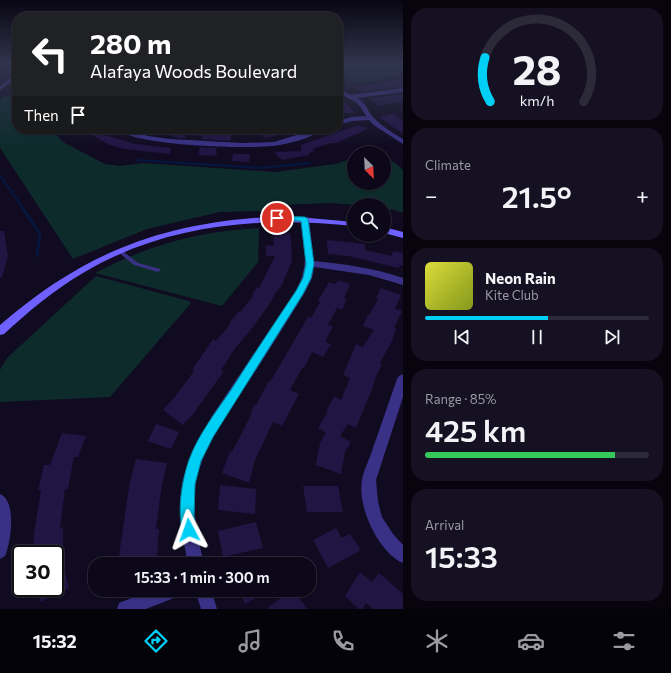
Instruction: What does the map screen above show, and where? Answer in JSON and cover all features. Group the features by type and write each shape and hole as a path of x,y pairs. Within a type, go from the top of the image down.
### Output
{"street":[{"path":"351,97 392,91"},
{"path":"343,93 364,106 370,118 387,132 403,142"},
{"path":"343,122 352,119 370,118"},
{"path":"130,134 156,139 258,146 288,141 307,134"},
{"path":"0,330 43,295 93,263 158,237 217,223 250,220 305,219 347,223"},
{"path":"194,557 191,544 188,516 189,484 195,460 209,433 300,292 307,278 310,264 305,219"},
{"path":"391,232 403,235"},
{"path":"310,264 345,267 393,278 403,282"},
{"path":"403,379 369,480 368,497 374,516 385,536 403,555"},
{"path":"0,501 3,504 4,516 0,551"},
{"path":"125,609 155,597"},
{"path":"205,597 209,609"}],"lane":[{"path":"120,251 136,264 158,270"}],"green space":[{"path":"4,96 12,98 12,134 56,134 63,142 105,164 120,166 143,163 275,172 335,164 347,160 347,190 391,190 391,161 403,170 403,213 391,209 391,198 347,198 347,204 332,203 281,205 268,211 220,212 147,229 73,259 0,148 0,100"},
{"path":"259,228 258,262 222,306 95,273 136,254 174,241 194,236"},
{"path":"96,276 189,301 191,303 110,397 0,402 0,370 7,358"}],"building":[{"path":"403,94 403,101 378,106 370,98"},
{"path":"343,100 355,113 343,112"},
{"path":"394,113 403,122 403,134 379,117"},
{"path":"358,125 368,129 336,143 331,143 312,149 315,151 309,153 309,155 282,160 274,152 301,151 301,145 332,134 343,134 343,130"},
{"path":"90,134 101,134 135,144 171,148 170,154 123,149 110,145"},
{"path":"232,134 230,141 202,139 202,136 186,135 185,138 179,138 168,135"},
{"path":"260,134 283,134 265,138"},
{"path":"200,147 219,148 216,149 217,156 198,155"},
{"path":"233,154 250,154 249,162 232,161"},
{"path":"0,231 4,231 8,256 2,278 0,277"},
{"path":"273,232 290,233 291,241 292,261 280,289 279,288 250,331 236,347 221,370 224,371 197,410 183,425 163,410 194,371 192,370 213,339 216,341 239,311 240,312 254,295 252,295 257,287 259,288 275,256 266,256 266,245 274,246"},
{"path":"327,240 365,244 365,250 392,256 393,251 403,253 403,266 400,265 399,268 348,256 328,254"},
{"path":"338,280 350,284 344,298 347,299 342,310 337,308 328,325 333,326 325,342 331,344 323,357 312,352 304,368 302,368 290,390 299,394 282,426 273,422 255,460 249,483 222,473 230,451 232,452 255,404 256,405 308,317 311,318 320,302 318,301 329,282 335,284"},
{"path":"381,288 401,295 395,309 402,311 394,328 396,328 392,341 380,363 382,364 356,428 348,424 340,436 351,442 345,452 341,474 316,465 320,443 326,433 318,428 327,413 326,412 334,396 341,400 350,378 343,375 356,344 363,347 374,330 363,326 378,299 376,298"},
{"path":"156,424 179,432 171,449 148,441"},
{"path":"62,433 86,436 78,457 74,457 68,489 65,489 60,528 63,527 63,545 33,545 41,490 38,490 44,465 50,465"},
{"path":"136,459 167,463 161,490 156,529 159,529 157,556 119,556 130,481"},
{"path":"220,485 256,489 255,514 218,510"},
{"path":"303,486 338,486 343,512 307,512"},
{"path":"256,522 263,548 223,557 218,531"},
{"path":"336,528 342,538 350,534 361,550 328,568 313,540"},
{"path":"64,567 69,588 64,590"},
{"path":"360,572 372,582 379,573 403,594 403,609 373,609 366,603 362,609 359,609 345,596"},
{"path":"39,597 50,597 40,602"},
{"path":"242,597 258,597 245,604"},
{"path":"282,597 299,597 307,609 267,609"}],"waterway":[{"path":"136,160 260,168 310,163"},
{"path":"0,175 20,204"},
{"path":"19,203 40,234 37,256"}],"route":[{"path":"189,530 189,484 195,460 209,433 300,292 307,278 310,264 305,219 277,218"}]}
